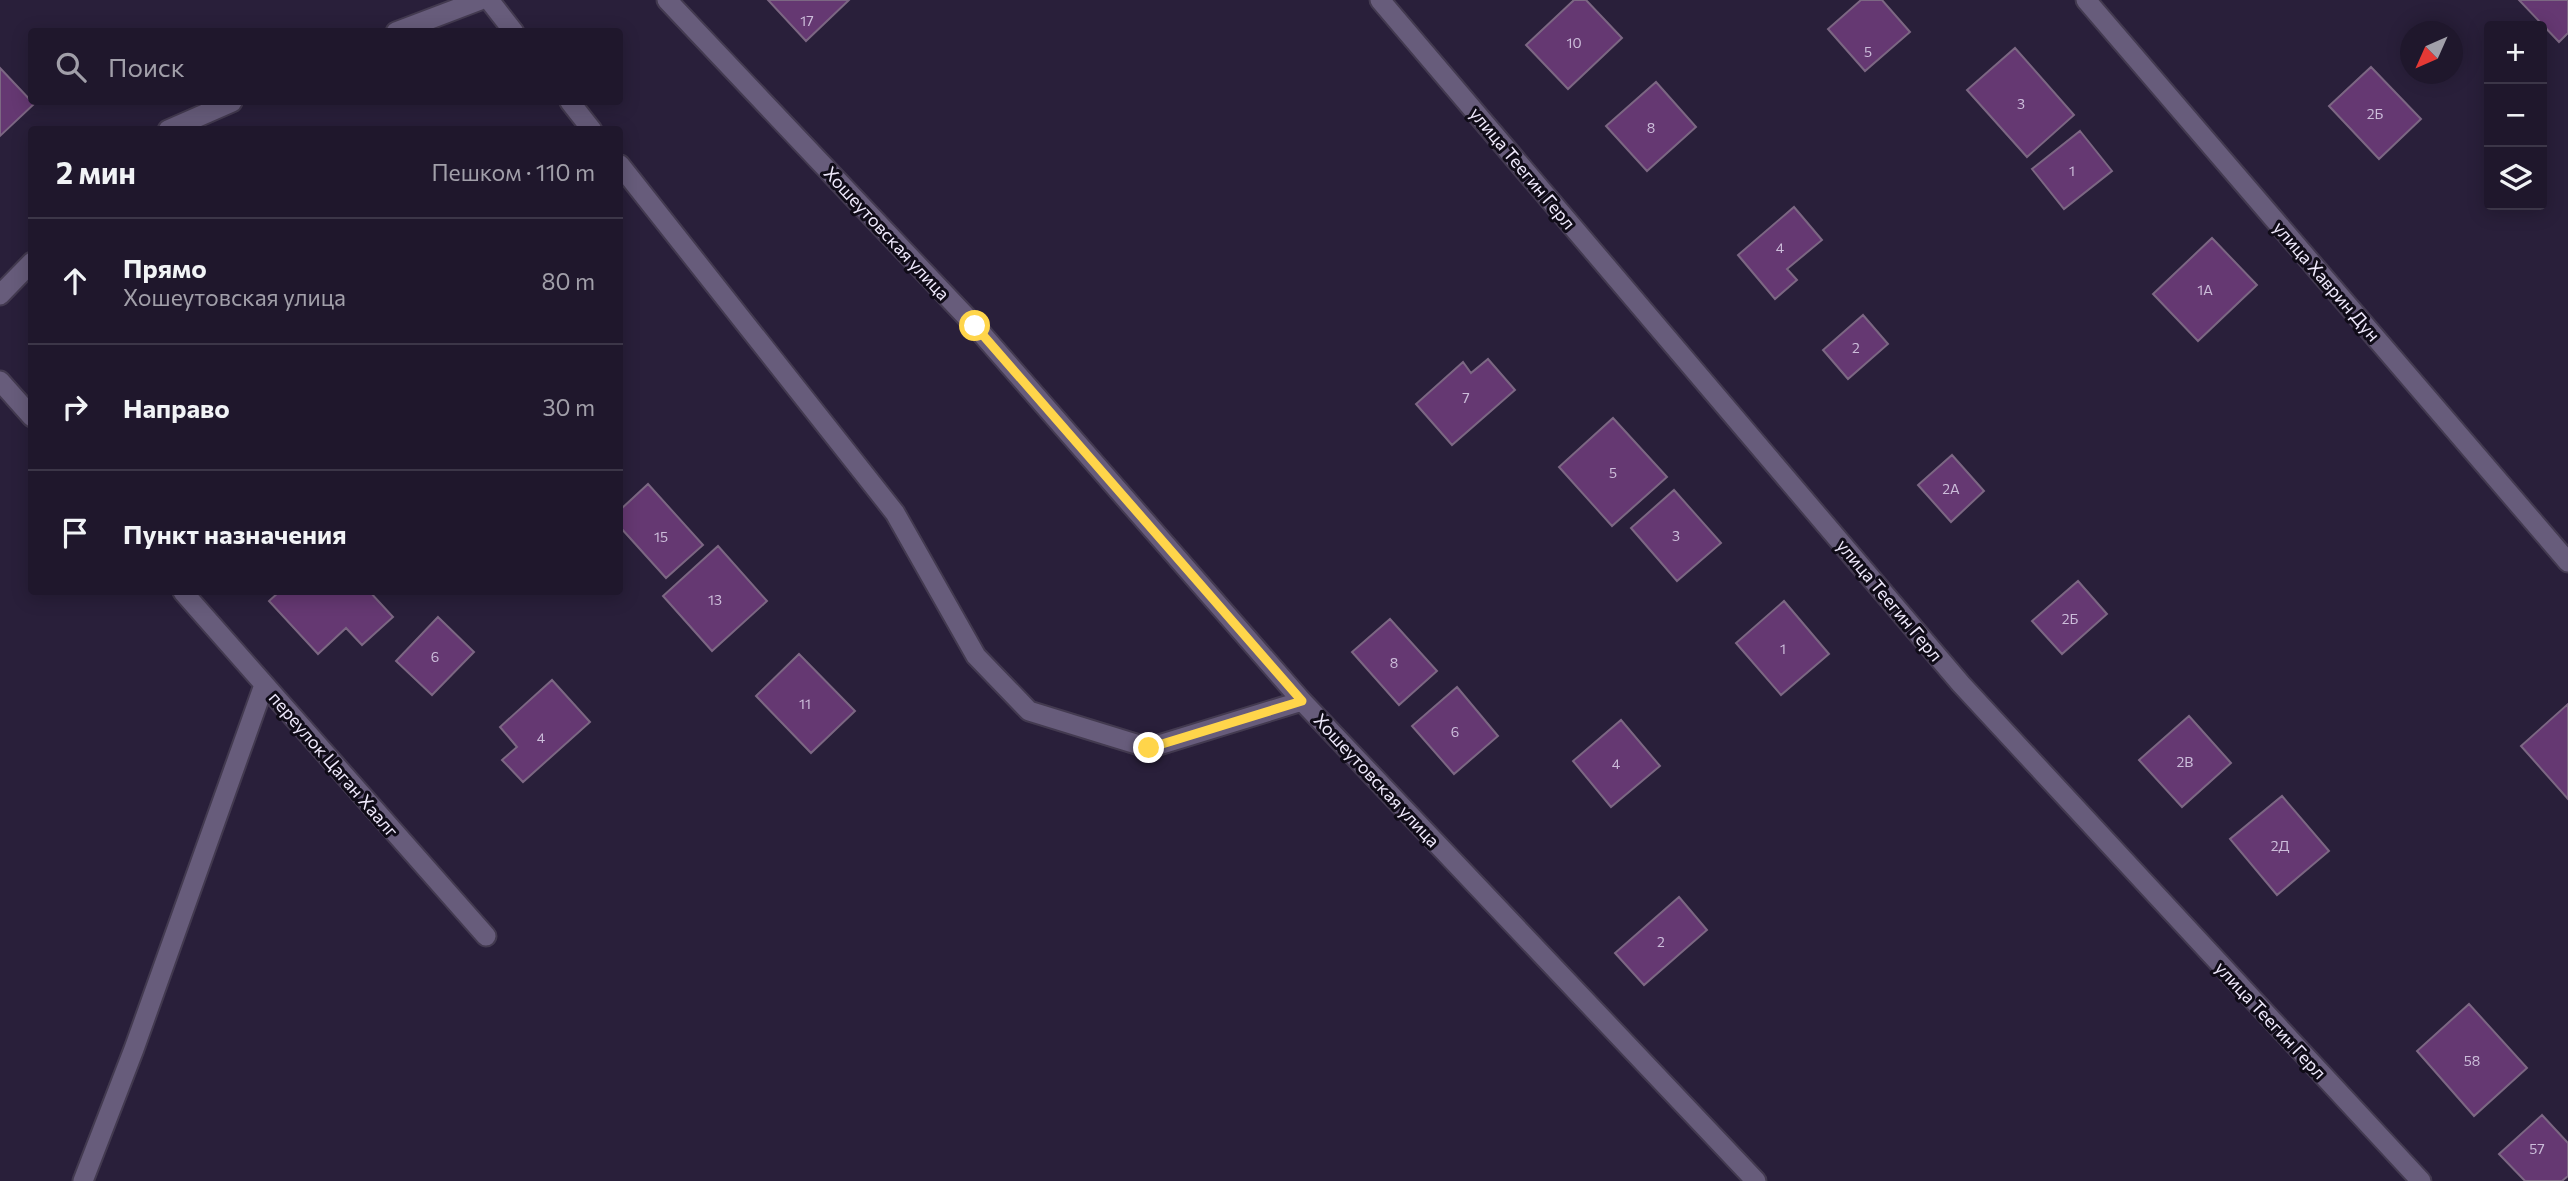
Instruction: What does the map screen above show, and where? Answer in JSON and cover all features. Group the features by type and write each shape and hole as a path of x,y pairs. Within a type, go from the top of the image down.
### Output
{"street":[{"path":"406,28 480,0"},
{"path":"489,0 511,28"},
{"name":"Хошеутовская улица","path":"667,0 975,326 1302,701 1756,1181"},
{"name":"улица Теегин Герл","path":"1380,0 1961,684 2421,1181"},
{"name":"улица Хаврин Дун","path":"2087,0 2568,562"},
{"path":"177,126 225,105"},
{"path":"572,105 589,126"},
{"path":"623,169 895,513 976,656 1029,711 1149,748 1302,701"},
{"path":"0,295 28,266"},
{"path":"0,381 28,412"},
{"name":"переулок Цаган Хаалг","path":"186,595 486,936"},
{"path":"83,1181 134,1049 264,685"}],"building":[{"path":"768,0 849,0 806,41"},
{"path":"1574,0 1586,0 1622,38 1568,89 1526,45"},
{"path":"1861,0 1882,0 1910,32 1865,71 1828,29"},
{"path":"2519,0 2568,0 2568,33 2559,42 2547,29 2547,21 2539,21"},
{"path":"2015,48 2074,115 2027,157 1967,90"},
{"path":"2371,67 2421,119 2379,159 2329,106"},
{"path":"0,68 28,98 28,105 33,105 0,136"},
{"path":"1656,82 1696,127 1647,171 1606,126"},
{"path":"2080,131 2112,171 2064,209 2032,169"},
{"path":"1794,207 1822,240 1787,269 1797,280 1775,299 1738,255"},
{"path":"2212,238 2257,285 2198,341 2153,294"},
{"path":"1863,315 1888,344 1848,379 1823,350"},
{"path":"1488,359 1515,390 1452,445 1416,404 1463,362 1471,373"},
{"path":"1613,418 1667,477 1612,526 1559,467"},
{"path":"1952,455 1984,491 1951,522 1918,485"},
{"path":"648,484 703,545 666,578 623,530 623,507"},
{"path":"1674,490 1721,543 1677,581 1631,528"},
{"path":"718,546 767,601 712,651 663,596"},
{"path":"2078,581 2107,614 2062,654 2032,621"},
{"path":"276,595 373,595 393,617 362,645 346,628 318,654 269,601"},
{"path":"1784,601 1829,654 1781,695 1736,643"},
{"path":"438,617 474,652 432,695 396,661"},
{"path":"1390,619 1437,671 1399,705 1352,652"},
{"path":"799,654 855,711 811,753 756,696"},
{"path":"552,680 590,722 523,782 502,760 517,747 500,727"},
{"path":"1457,687 1498,736 1454,774 1412,726"},
{"path":"2568,704 2568,799 2521,746"},
{"path":"2189,716 2231,763 2182,807 2139,760"},
{"path":"1621,720 1660,766 1611,807 1573,761"},
{"path":"2282,796 2329,851 2277,895 2230,839"},
{"path":"1679,897 1707,930 1644,985 1615,953"},
{"path":"2469,1004 2527,1068 2474,1116 2417,1051"},
{"path":"2542,1115 2568,1143 2568,1176 2562,1181 2525,1181 2499,1154"}],"route":[{"path":"975,326 1302,701 1149,748"}]}
